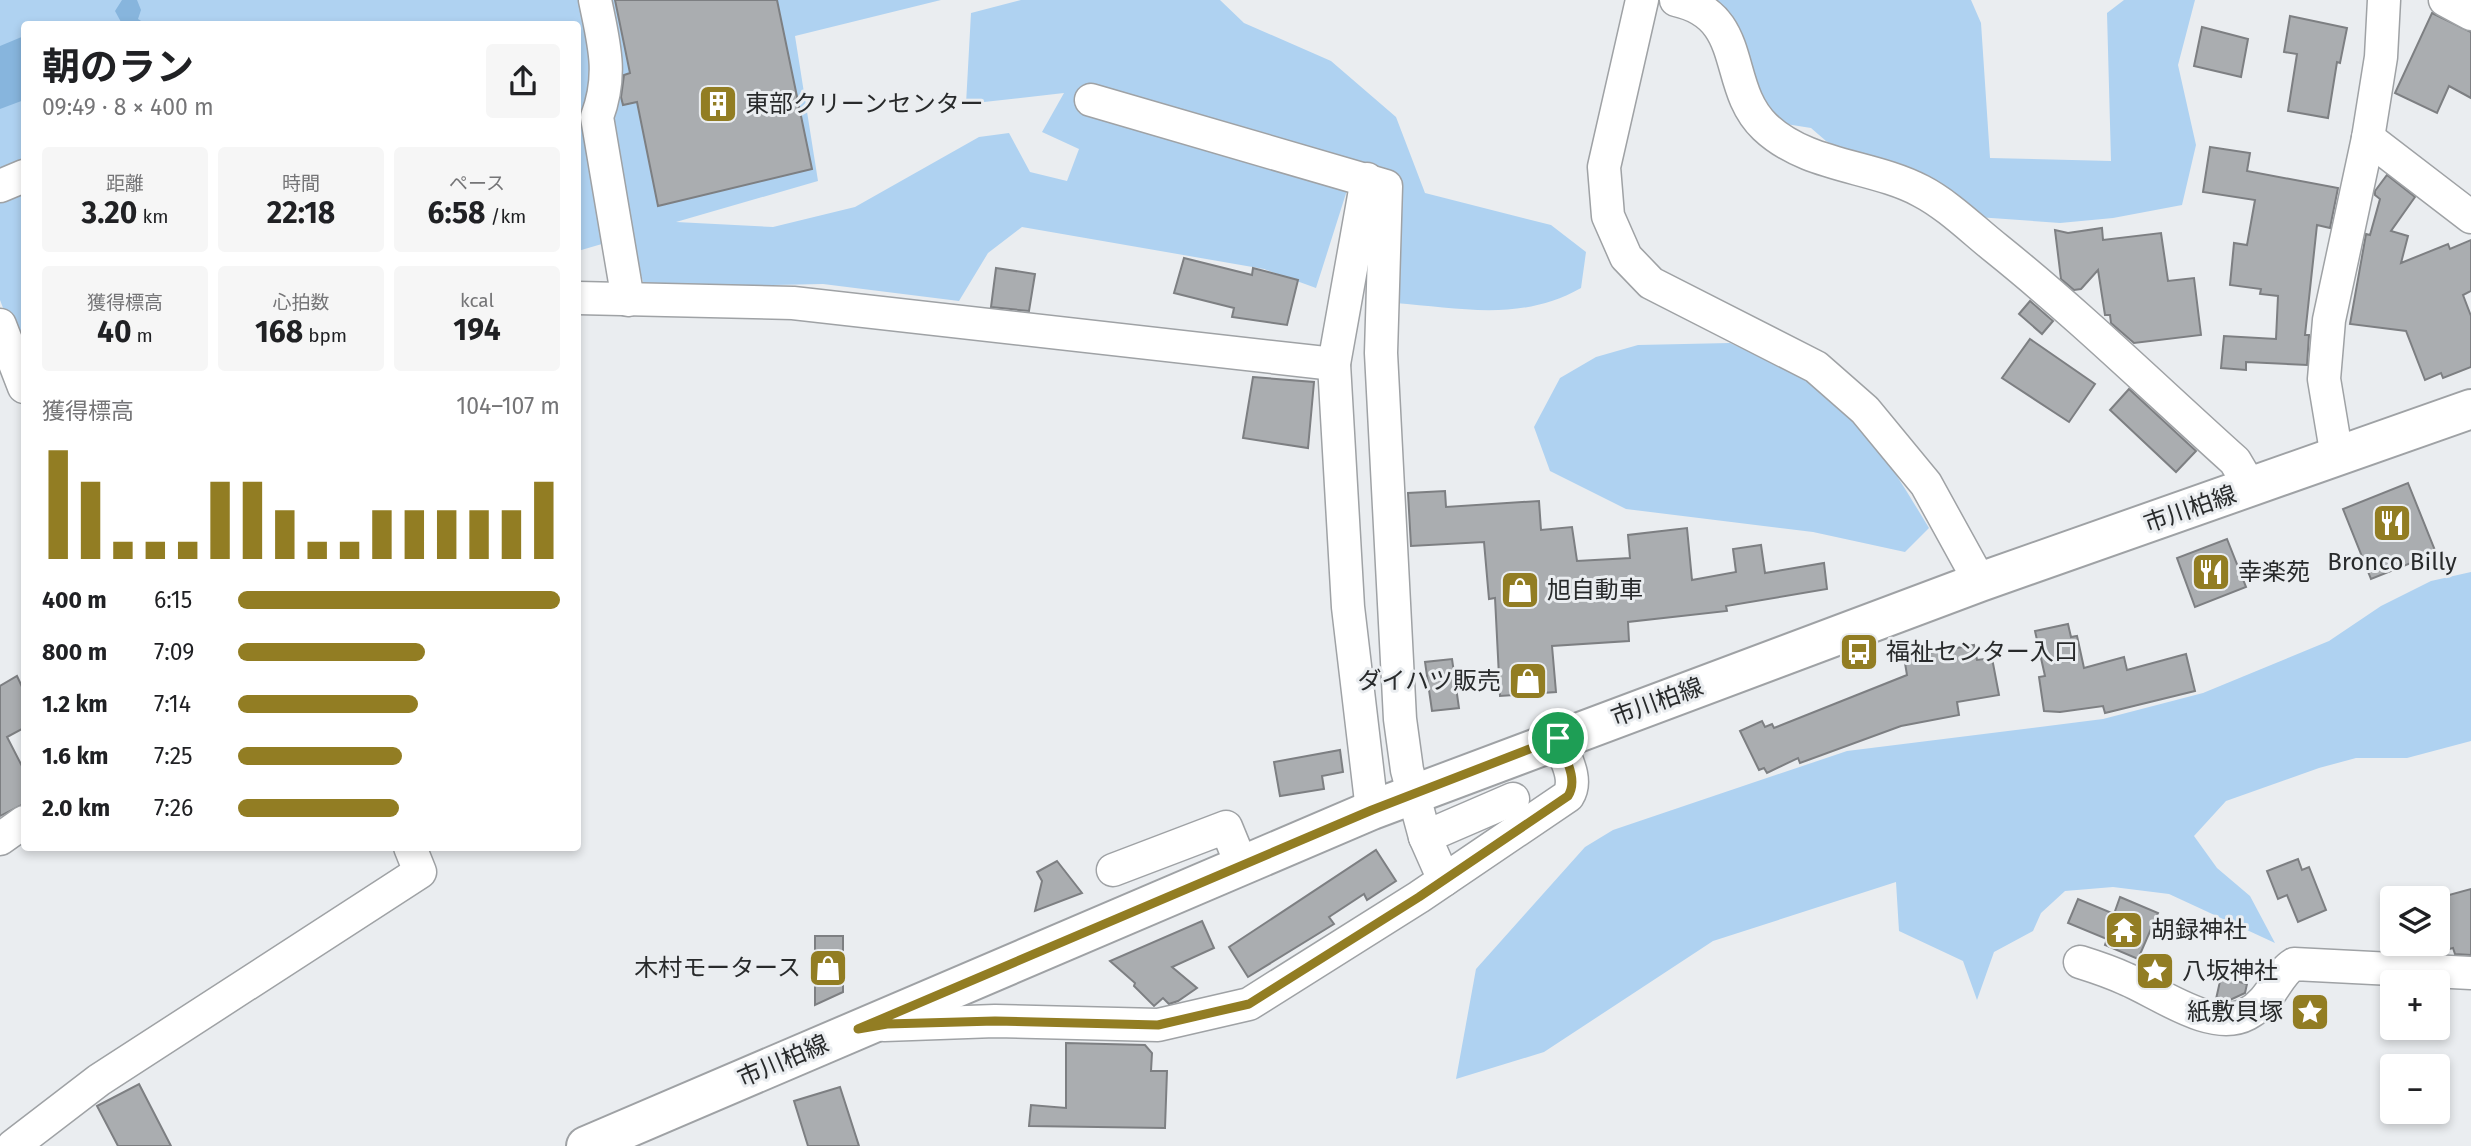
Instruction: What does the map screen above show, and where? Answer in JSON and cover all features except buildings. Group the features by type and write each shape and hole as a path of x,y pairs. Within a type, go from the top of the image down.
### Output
{"main road":[{"name":"市川柏線","path":"586,1146 1372,810 1558,738 1980,583 2471,409"}],"street":[{"path":"595,0 608,67 605,96 587,116 628,300"},
{"path":"1642,0 1604,167 1608,216 1626,257 1650,283 1816,367 1864,410 1926,484 1980,583"},
{"path":"1676,0 1709,12 1724,30 1746,96 1764,126 1796,148 1921,191 2027,273 2235,461 2251,488"},
{"path":"2337,457 2324,379 2329,320 2368,138 2381,57 2384,0"},
{"path":"2445,0 2471,15"},
{"path":"1091,100 1386,186 1381,353 1400,719 1407,770 1425,836 1444,880"},
{"path":"2368,138 2471,217"},
{"path":"0,186 21,177"},
{"path":"1367,179 1334,364 1348,607 1372,810"},
{"path":"581,298 793,303 1334,364"},
{"path":"0,325 21,379"},
{"path":"1425,836 1515,803 1568,796 1573,788 1558,738"},
{"path":"858,1029 887,1024 995,1021 1158,1025 1217,1014 1249,1004 1298,976 1444,880 1515,803"},
{"path":"0,839 21,824"},
{"path":"1113,870 1226,827 1242,866"},
{"path":"13,1146 99,1080 420,872 412,851"},
{"path":"2080,962 2128,979 2186,1009 2212,1018 2232,1019 2244,1016 2264,1004 2287,968 2294,964 2471,973"}],"shaded area":[{"path":"0,0 941,0 795,36 818,181 676,222 773,227 855,207 979,137 1009,133 1030,172 1067,181 1079,149 1042,132 1064,93 966,104 971,13 1021,0 1220,0 1244,23 1331,61 1396,117 1425,193 1551,225 1586,252 1581,288 1558,299 1536,305 1490,310 1395,303 1355,165 1316,288 1264,269 1022,227 988,253 959,301 823,284 645,288 629,236 581,250 581,21 21,21 21,355 0,300"},
{"path":"122,0 137,0 141,10 138,19 141,21 120,21 115,11"},
{"path":"1708,0 1971,0 1981,23 1990,158 2111,161 2107,13 2124,0 2195,0 2178,65 2196,145 2182,205 2113,218 2060,223 1977,217 1826,141 1811,128 1773,122 1731,17"},
{"path":"21,37 21,101 0,109 0,46"},
{"path":"1730,343 1807,380 1827,394 1862,428 1891,466 1929,528 1905,552 1813,532 1626,509 1550,471 1534,427 1560,378 1596,357 1638,345"},
{"path":"2471,572 2471,741 2407,758 2356,758 2319,768 2226,801 2194,836 2217,868 2250,896 2275,943 2169,894 2113,887 2065,891 2041,913 2033,931 1994,952 1977,1000 1963,961 1899,931 1896,882 1713,941 1544,1052 1456,1079 1476,969 1585,847 1613,830 1847,751 2103,719 2203,693 2329,641 2381,606 2431,581"}],"place":[{"name":"東部クリーンセンター","path":"718,104"},
{"name":"Bronco Billy","path":"2392,523"},
{"name":"幸楽苑","path":"2211,572"},
{"name":"旭自動車","path":"1520,590"},
{"name":"福祉センター入口","path":"1859,652"},
{"name":"ダイハツ販売","path":"1528,681"},
{"name":"胡録神社","path":"2124,930"},
{"name":"木村モータース","path":"828,968"},
{"name":"八坂神社","path":"2155,971"},
{"name":"紙敷貝塚","path":"2310,1012"}],"route":[{"path":"1558,738 1572,777 1573,788 1568,796 1298,976 1249,1004 1217,1014 1158,1025 995,1021 887,1024 858,1029 1092,932 1372,810 1558,738"}]}
